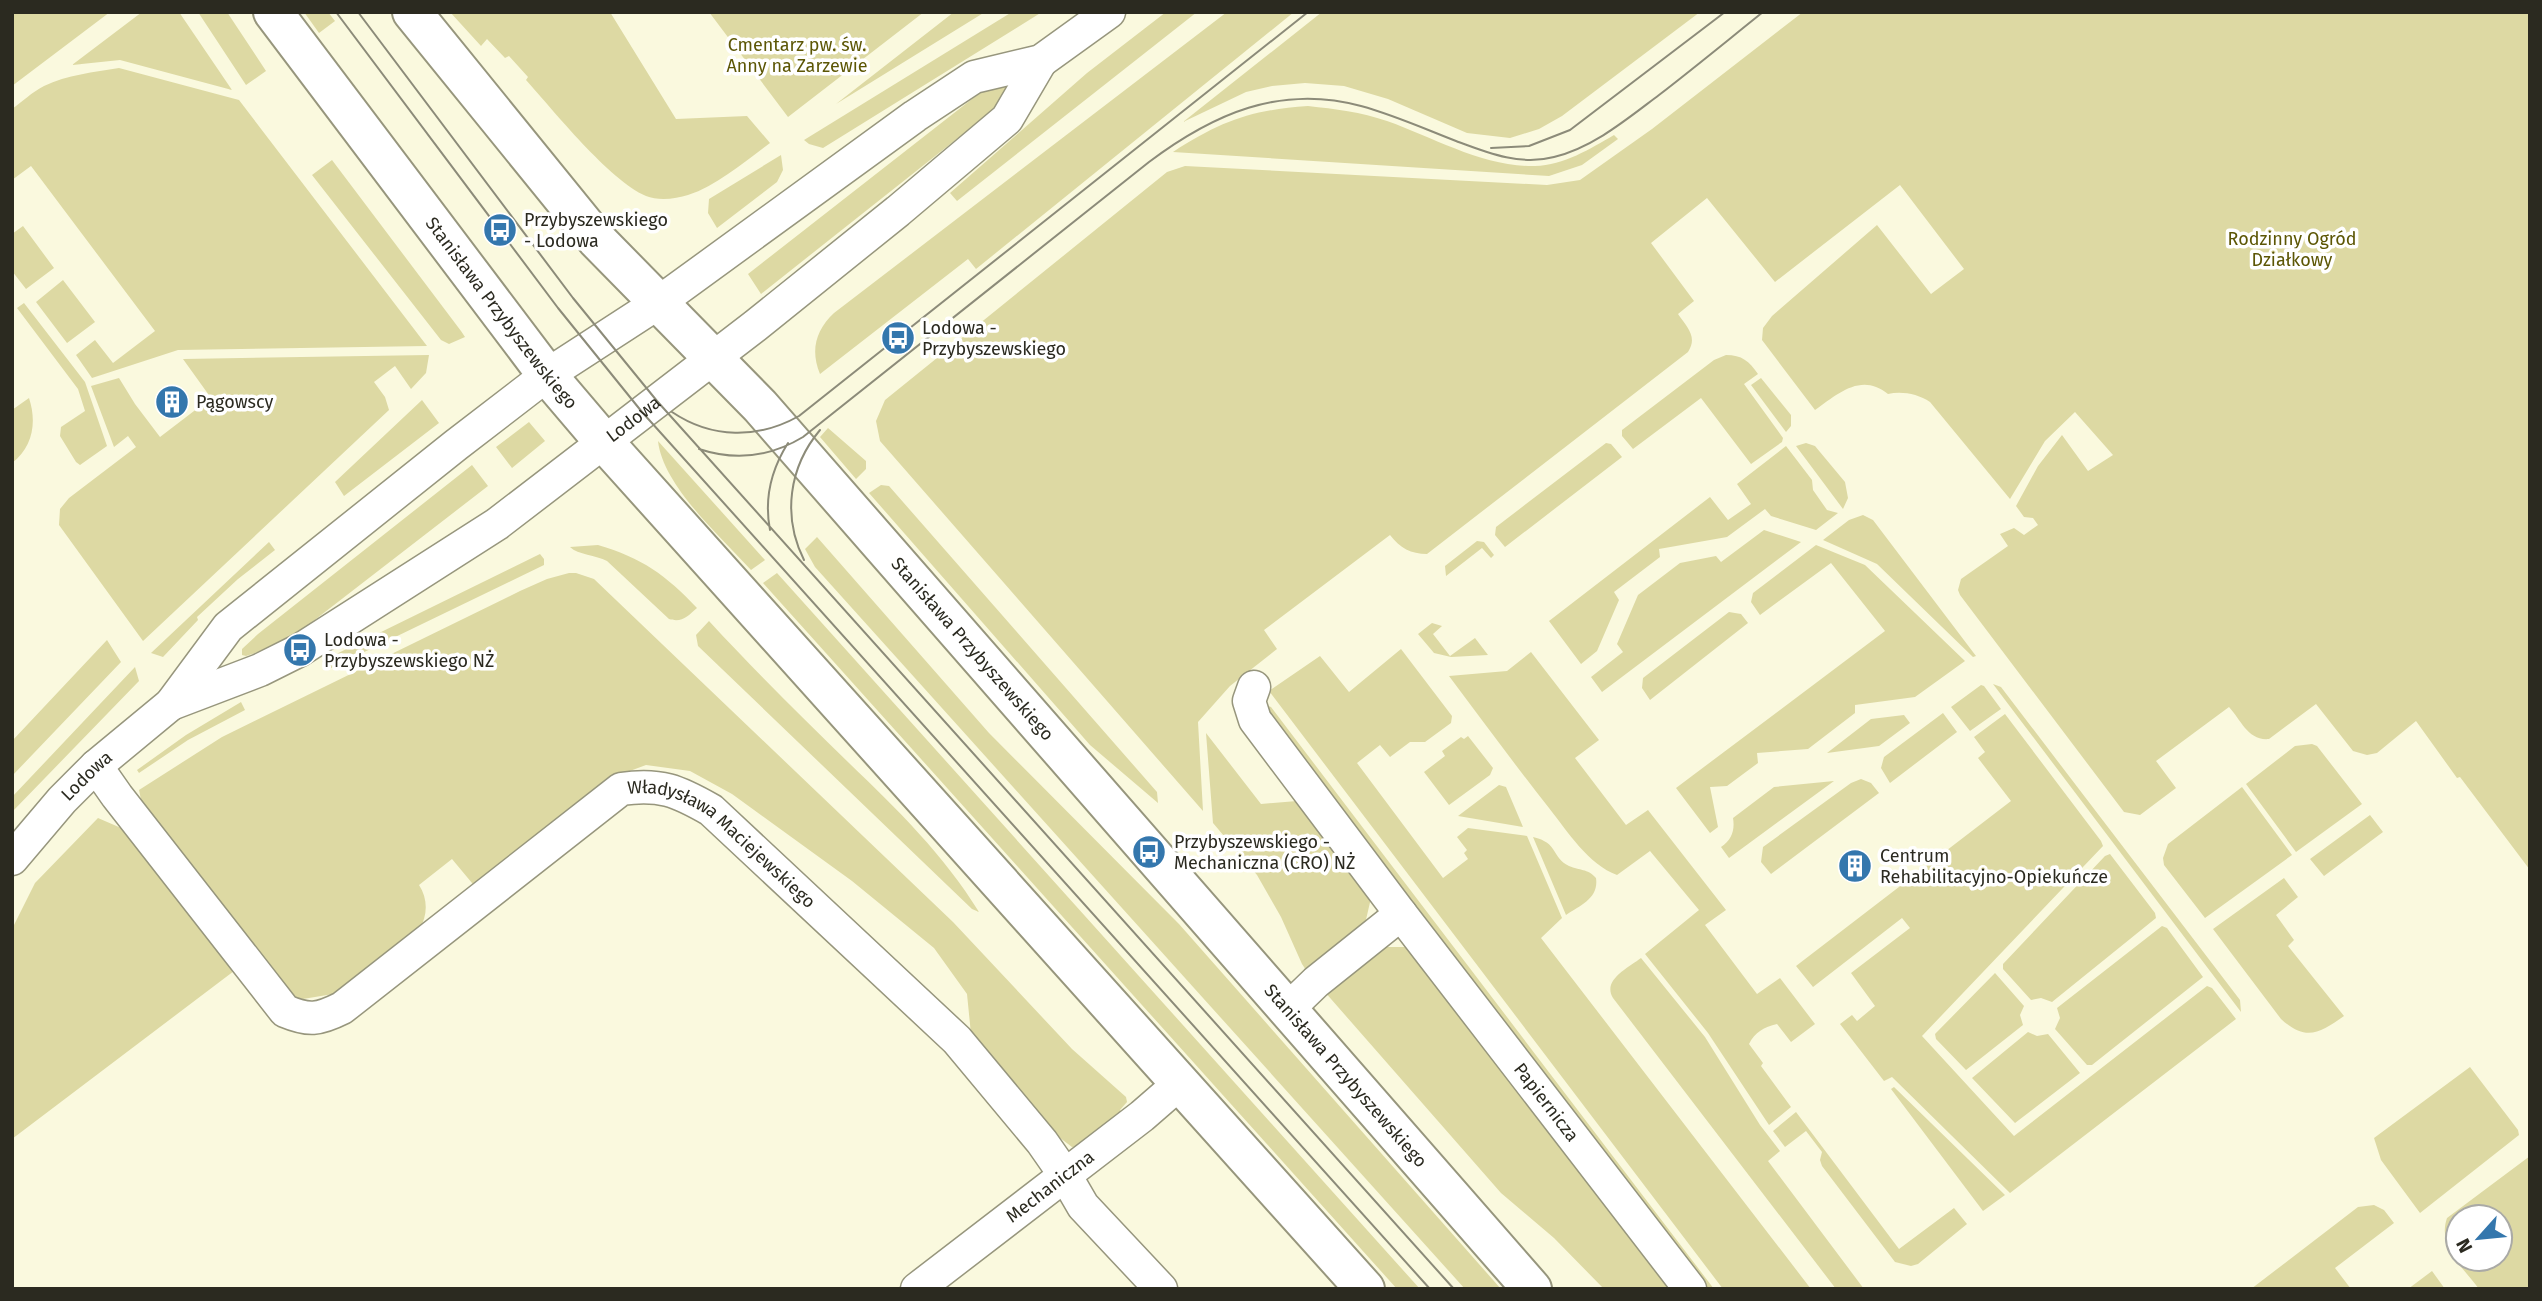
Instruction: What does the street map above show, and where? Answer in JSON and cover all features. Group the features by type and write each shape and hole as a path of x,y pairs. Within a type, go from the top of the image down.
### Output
{"main road":[{"name":"Stanisława Przybyszewskiego","path":"273,12 547,375 604,442 1365,1289"},
{"name":"Stanisława Przybyszewskiego","path":"412,12 597,240 760,407 1532,1289"}],"street":[{"name":"Lodowa","path":"12,859 62,800 96,766 171,704 228,626 547,375 658,303 915,116 974,77 1041,61 1109,12"},
{"name":"Lodowa","path":"171,704 260,670 300,650 498,524 867,236 1006,119 1041,61"},
{"name":"Papiernicza","path":"1254,687 1249,701 1255,720 1690,1289"},
{"name":"Władysława Maciejewskiego","path":"96,766 285,1011 304,1018 322,1018 342,1008 621,789 662,787 682,793 711,810 957,1040 1042,1142 1083,1206 1161,1289"},
{"path":"1287,1010 1401,914"},
{"name":"Mechaniczna","path":"917,1289 1180,1083"}],"green space":[{"path":"12,12 110,12 12,86"},
{"path":"142,12 179,12 232,90 120,60 72,65"},
{"path":"198,12 227,12 266,71 246,85"},
{"path":"304,12 328,12 335,21 319,33"},
{"path":"450,12 610,12 676,119 747,116 770,143 731,172 699,191 673,198 656,199 646,196 631,188 583,144 526,80 528,77 509,56 505,58 487,39 481,46"},
{"name":"Cmentarz pw. św. Anny na Zarzewie","path":"709,12 924,12 788,117"},
{"path":"954,12 985,12 836,104"},
{"path":"1012,12 1042,12 823,148 804,140"},
{"path":"1166,12 1197,12 957,201 950,193 1087,73"},
{"path":"1227,12 1294,12 976,269 968,259 820,374 815,357 816,341 823,326 834,313"},
{"path":"1322,12 1700,12 1562,116 1539,129 1510,138 1467,133 1388,99 1344,86 1305,83 1246,92 1183,122"},
{"name":"Rodzinny Ogród Działkowy","path":"1803,12 2530,12 2530,870 2416,721 2377,753 2367,755 2353,751 2316,704 2269,739 2262,739 2250,733 2229,707 2156,761 2176,788 2140,815 2124,812 1958,590 1961,579 2008,546 2000,534 2014,528 2024,535 2038,525 2033,518 2024,517 2016,506 2038,466 2062,435 2088,471 2113,455 2075,412 2045,441 2010,499 1930,402 1910,394 1888,394 1878,388 1859,385 1841,392 1815,410 1762,340 1763,328 1772,316 1877,225 1931,294 1964,269 1900,185 1775,282 1707,198 1651,243 1694,301 1678,314 1692,337 1688,352 1427,554 1406,549 1390,535 1264,630 1277,649 1230,686 1198,722 1203,811 880,441 876,421 885,400 1167,172 1185,166 1547,185 1580,180 1652,129"},
{"path":"119,68 239,100 427,346 178,350 92,378 76,355 95,340 113,363 155,331 31,166 12,180 12,109 35,91 53,82"},
{"path":"1015,80 992,111 761,294 748,274 983,91"},
{"path":"1308,106 1377,118 1478,157 1516,165 1556,163 1614,135 1618,139 1582,165 1549,176 1173,152 1206,132 1237,119"},
{"path":"781,155 783,170 777,182 717,228 708,213 709,199"},
{"path":"332,160 465,337 449,344 441,340 312,175"},
{"path":"23,226 54,268 26,289 12,271 12,234"},
{"path":"63,280 95,322 67,343 36,302"},
{"path":"24,303 85,382 107,446 80,465 60,436 61,427 85,411 78,389 17,308"},
{"path":"429,355 426,373 411,389 395,366 374,382 385,397 389,410 143,641 59,525 60,509 69,498 136,447 128,436 114,447 91,386 119,378 160,437 211,398 183,359"},
{"path":"1726,355 1745,360 1758,374 1744,384 1783,438 1782,442 1751,464 1701,398 1633,449 1622,436 1622,430 1714,360"},
{"path":"1761,378 1791,415 1791,426 1786,432 1751,385"},
{"path":"29,398 33,425 29,442 12,463 12,410"},
{"path":"422,400 439,423 344,496 335,482"},
{"path":"529,422 545,441 512,468 496,447"},
{"path":"828,428 866,461 866,469 856,479 820,437"},
{"path":"658,441 765,560 751,570 710,527 670,476"},
{"path":"1606,443 1611,444 1622,457 1505,547 1495,535 1496,527"},
{"path":"1806,443 1815,446 1845,482 1848,498 1843,509 1796,446"},
{"path":"1786,446 1812,480 1813,490 1827,510 1838,513 1816,530 1771,516 1765,509 1727,537 1659,549 1660,557 1614,592 1619,600 1597,651 1581,664 1549,621 1710,497 1728,520 1751,504 1737,484"},
{"path":"472,465 488,486 303,629 261,651 242,655 242,649 258,634"},
{"path":"881,485 889,486 1157,792 1158,803 1090,745 869,493"},
{"path":"1863,515 1873,520 1976,656 1973,657 1877,564 1823,540 1849,520"},
{"path":"1764,530 1801,542 1602,692 1591,677 1623,652 1617,644 1638,595 1680,563 1716,556 1721,562"},
{"path":"817,537 989,733 1179,924 1501,1289 1465,1289 815,567 805,549"},
{"path":"1477,541 1484,542 1494,555 1491,558 1482,548 1446,576 1445,566"},
{"path":"269,542 275,550 238,579 197,617 198,620 163,657 151,653"},
{"path":"598,545 628,556 652,569 675,586 697,608 681,619 669,619 607,561 570,547"},
{"path":"1816,545 1865,565 1965,661 1915,697 1855,705 1855,713 1808,749 1757,753 1758,763 1727,786 1710,787 1718,827 1710,833 1676,788 1885,631 1831,563 1760,615 1751,602 1753,593"},
{"path":"540,554 544,565 327,670 322,661"},
{"path":"569,573 594,579 953,922 1072,1049 1126,1097 1127,1102 1120,1110 1123,1114 1080,1147 1072,1147 1047,1128 971,1034 967,994 934,948 852,881 732,794 690,771 646,765 619,775 477,889 452,859 419,885 426,907 419,930 339,993 303,999 284,995 144,814 139,790 222,737 520,591"},
{"path":"777,573 1420,1289 1397,1289 763,583"},
{"path":"1729,612 1741,614 1748,623 1650,700 1642,688 1643,678"},
{"path":"709,621 919,833 951,871 979,912 972,909 698,646 696,635"},
{"path":"1432,623 1442,626 1433,634 1450,656 1475,638 1488,655 1451,657 1434,653 1418,634"},
{"path":"107,640 121,662 12,776 12,741"},
{"path":"1401,649 1452,716 1451,723 1425,742 1410,742 1390,757 1380,745 1357,763 1443,878 1468,859 1464,853 1467,850 1457,837 1468,828 1527,836 1562,918 1541,938 1811,1289 1723,1289 1269,691 1320,656 1349,692"},
{"path":"1531,652 1599,740 1575,758 1626,825 1648,810 1726,910 1705,925 1757,994 1780,978 1815,1024 1791,1042 1777,1024 1772,1025 1757,1033 1749,1044 1763,1063 1761,1066 1791,1107 1769,1125 1708,1033 1645,954 1699,910 1650,851 1617,875 1597,864 1563,827 1449,676 1507,671"},
{"path":"135,667 139,681 13,811 12,797"},
{"path":"1993,684 2001,687 2240,1000 2241,1012"},
{"path":"1981,685 2001,709 1970,731 1951,707"},
{"path":"241,702 245,710 188,740 139,773 137,770 186,735"},
{"path":"1266,705 1271,707 1714,1289 1704,1289 1266,716"},
{"path":"1943,713 1957,732 1890,783 1881,768 1884,757"},
{"path":"2005,714 2103,846 1922,1036 2014,1136 2207,986 2212,988 2236,1019 2010,1193 1892,1077 1884,1081 1840,1024 1852,1015 1857,1021 1875,1006 1851,973 1910,928 1902,918 1813,987 1796,966 2011,801 1978,758 1985,752 1974,737"},
{"path":"1904,715 1910,723 1879,746 1827,753 1871,719"},
{"path":"1206,733 1261,804 1297,801 1371,898 1365,924 1308,973 1257,875 1213,823"},
{"path":"1468,736 1493,768 1490,775 1449,805 1424,772 1445,756 1442,751 1461,737 1464,739"},
{"path":"2295,746 2317,746 2362,804 2296,852 2246,784"},
{"path":"1861,779 1871,783 1879,793 1771,874 1761,862 1763,847 1851,783"},
{"path":"1834,781 1729,858 1721,847 1732,834 1733,818 1774,787"},
{"path":"1499,785 1506,787 1523,827 1458,816"},
{"path":"2242,787 2292,855 2205,918 2164,865 2163,858 2168,844"},
{"path":"2370,815 2383,832 2324,876 2310,859"},
{"path":"98,818 121,828 131,838 234,971 12,1139 12,929 35,883"},
{"path":"1533,837 1551,846 1563,862 1596,878 1592,896 1566,915"},
{"path":"2110,854 2155,913 2156,918 2052,1002 2041,998 2031,1000 2003,969 2003,964 2105,856"},
{"path":"2284,878 2298,897 2276,915 2294,940 2288,946 2344,1016 2313,1033 2298,1031 2281,1019 2213,929"},
{"path":"2162,926 2167,928 2203,977 2092,1065 2087,1065 2055,1029 2060,1018 2057,1008"},
{"path":"1381,947 1409,947 1669,1289 1604,1289 1554,1238 1501,1193 1324,991"},
{"path":"1641,958 1705,1037 1760,1125 1780,1151 1768,1161 1864,1289 1836,1289 1613,998 1611,986 1614,980"},
{"path":"1995,973 2024,1006 2020,1015 2023,1025 1966,1070 1936,1039 1935,1034"},
{"path":"2028,1032 2037,1036 2048,1034 2080,1073 2015,1123 1972,1078"},
{"path":"2470,1067 2518,1130 2519,1135 2420,1213 2381,1160 2374,1138"},
{"path":"1894,1087 2005,1195 1983,1211 1891,1089"},
{"path":"1796,1112 1899,1249 1954,1208 1967,1224 1918,1264 1911,1266 1895,1262 1822,1166 1822,1152 1806,1131 1785,1147 1773,1131"},
{"path":"2530,1156 2530,1289 2479,1289 2466,1273 2514,1273 2514,1203 2467,1203"},
{"path":"2374,1205 2384,1210 2394,1223 2335,1268 2351,1289 2251,1289 2358,1207"},
{"path":"2432,1271 2445,1289 2408,1289"}],"tram line":[{"path":"336,12 558,308 642,412 1430,1289"},
{"path":"358,12 573,298 657,401 1454,1289"},
{"path":"672,412 703,427 735,433 767,429 799,416 1308,12"},
{"path":"1491,148 1529,146 1570,130 1725,12"},
{"path":"699,449 726,455 752,455 778,449 803,437 1149,162 1223,117 1275,101 1331,100 1361,106 1397,118 1492,154 1529,160 1554,157 1583,146 1622,123 1763,12"},
{"path":"804,560 793,526 792,492 801,460 820,430"},
{"path":"770,530 770,485 788,443"}],"place":[{"name":"Przybyszewskiego - Lodowa","path":"500,230"},
{"name":"Lodowa - Przybyszewskiego","path":"898,338"},
{"name":"Pągowscy","path":"172,402"},
{"name":"Lodowa - Przybyszewskiego NŻ","path":"300,650"},
{"name":"Przybyszewskiego - Mechaniczna (CRO) NŻ","path":"1149,852"},
{"name":"Centrum Rehabilitacyjno-Opiekuńcze","path":"1855,866"}]}
